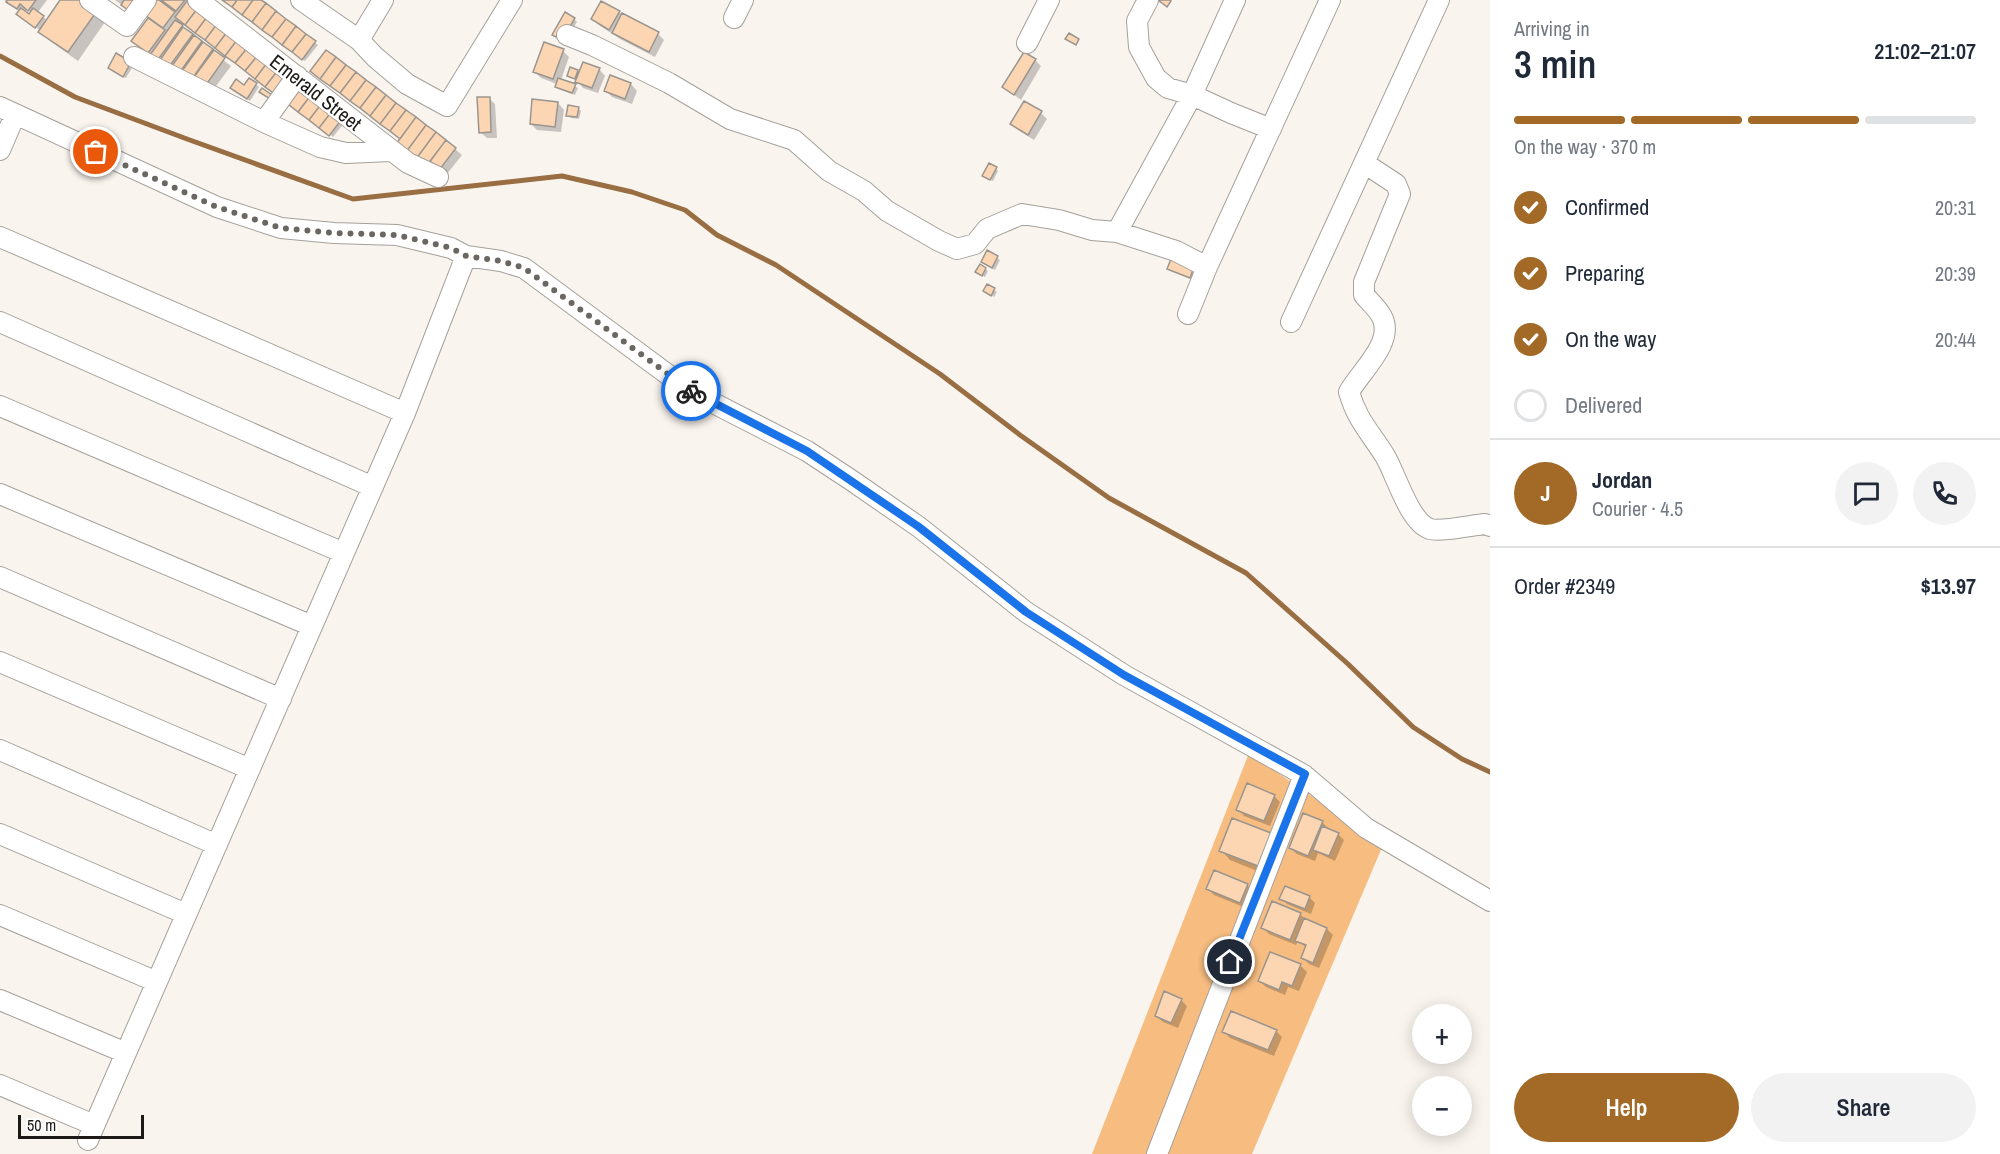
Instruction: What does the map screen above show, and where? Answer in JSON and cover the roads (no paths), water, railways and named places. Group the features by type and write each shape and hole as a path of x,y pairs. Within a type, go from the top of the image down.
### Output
{"street":[{"path":"90,0 127,26 146,0"},
{"name":"Emerald Street","path":"198,0 408,164 438,177"},
{"path":"301,0 359,40 407,84 451,108 512,0"},
{"path":"359,40 383,0"},
{"path":"1027,43 1049,0"},
{"path":"1148,0 1137,21 1139,47 1156,78 1168,88 1192,95 1271,129"},
{"path":"1117,232 1192,95 1235,0"},
{"path":"1188,314 1207,267 1330,0"},
{"path":"1292,322 1439,0"},
{"path":"567,35 669,83 730,119 794,140 829,171 864,191 887,211 939,242 957,249 975,244 987,229 1022,214 1059,220 1092,230 1117,232 1176,251 1207,267"},
{"path":"134,57 264,122 320,147 346,153 392,151"},
{"path":"264,122 297,76"},
{"path":"0,150 7,110 217,207 281,228 397,235 451,248 466,256 501,261 524,268 690,391 807,451 861,487 919,527 1026,612 1124,675 1305,774 1366,828 1490,901"},
{"path":"1364,163 1396,183 1401,194 1364,282 1364,295 1382,317 1385,329 1378,352 1354,382 1349,392 1355,411 1385,456 1410,508 1422,524 1430,529 1440,530 1485,524 1490,526"},
{"path":"0,237 405,413"},
{"path":"0,1084 91,1132 405,413 466,256"},
{"path":"0,322 373,487"},
{"path":"0,406 344,553"},
{"path":"0,494 312,626"},
{"path":"0,577 281,699"},
{"path":"0,662 250,769"},
{"path":"0,750 217,845"},
{"path":"1157,1154 1305,774"},
{"path":"0,834 186,914"},
{"path":"0,915 157,982"},
{"path":"0,1000 126,1053"}],"waterway":[{"path":"0,56 75,97 353,199 562,176 632,192 685,210 717,235 776,265 940,374 1020,435 1109,498 1246,573 1348,664 1413,727 1462,759 1490,772"}]}
